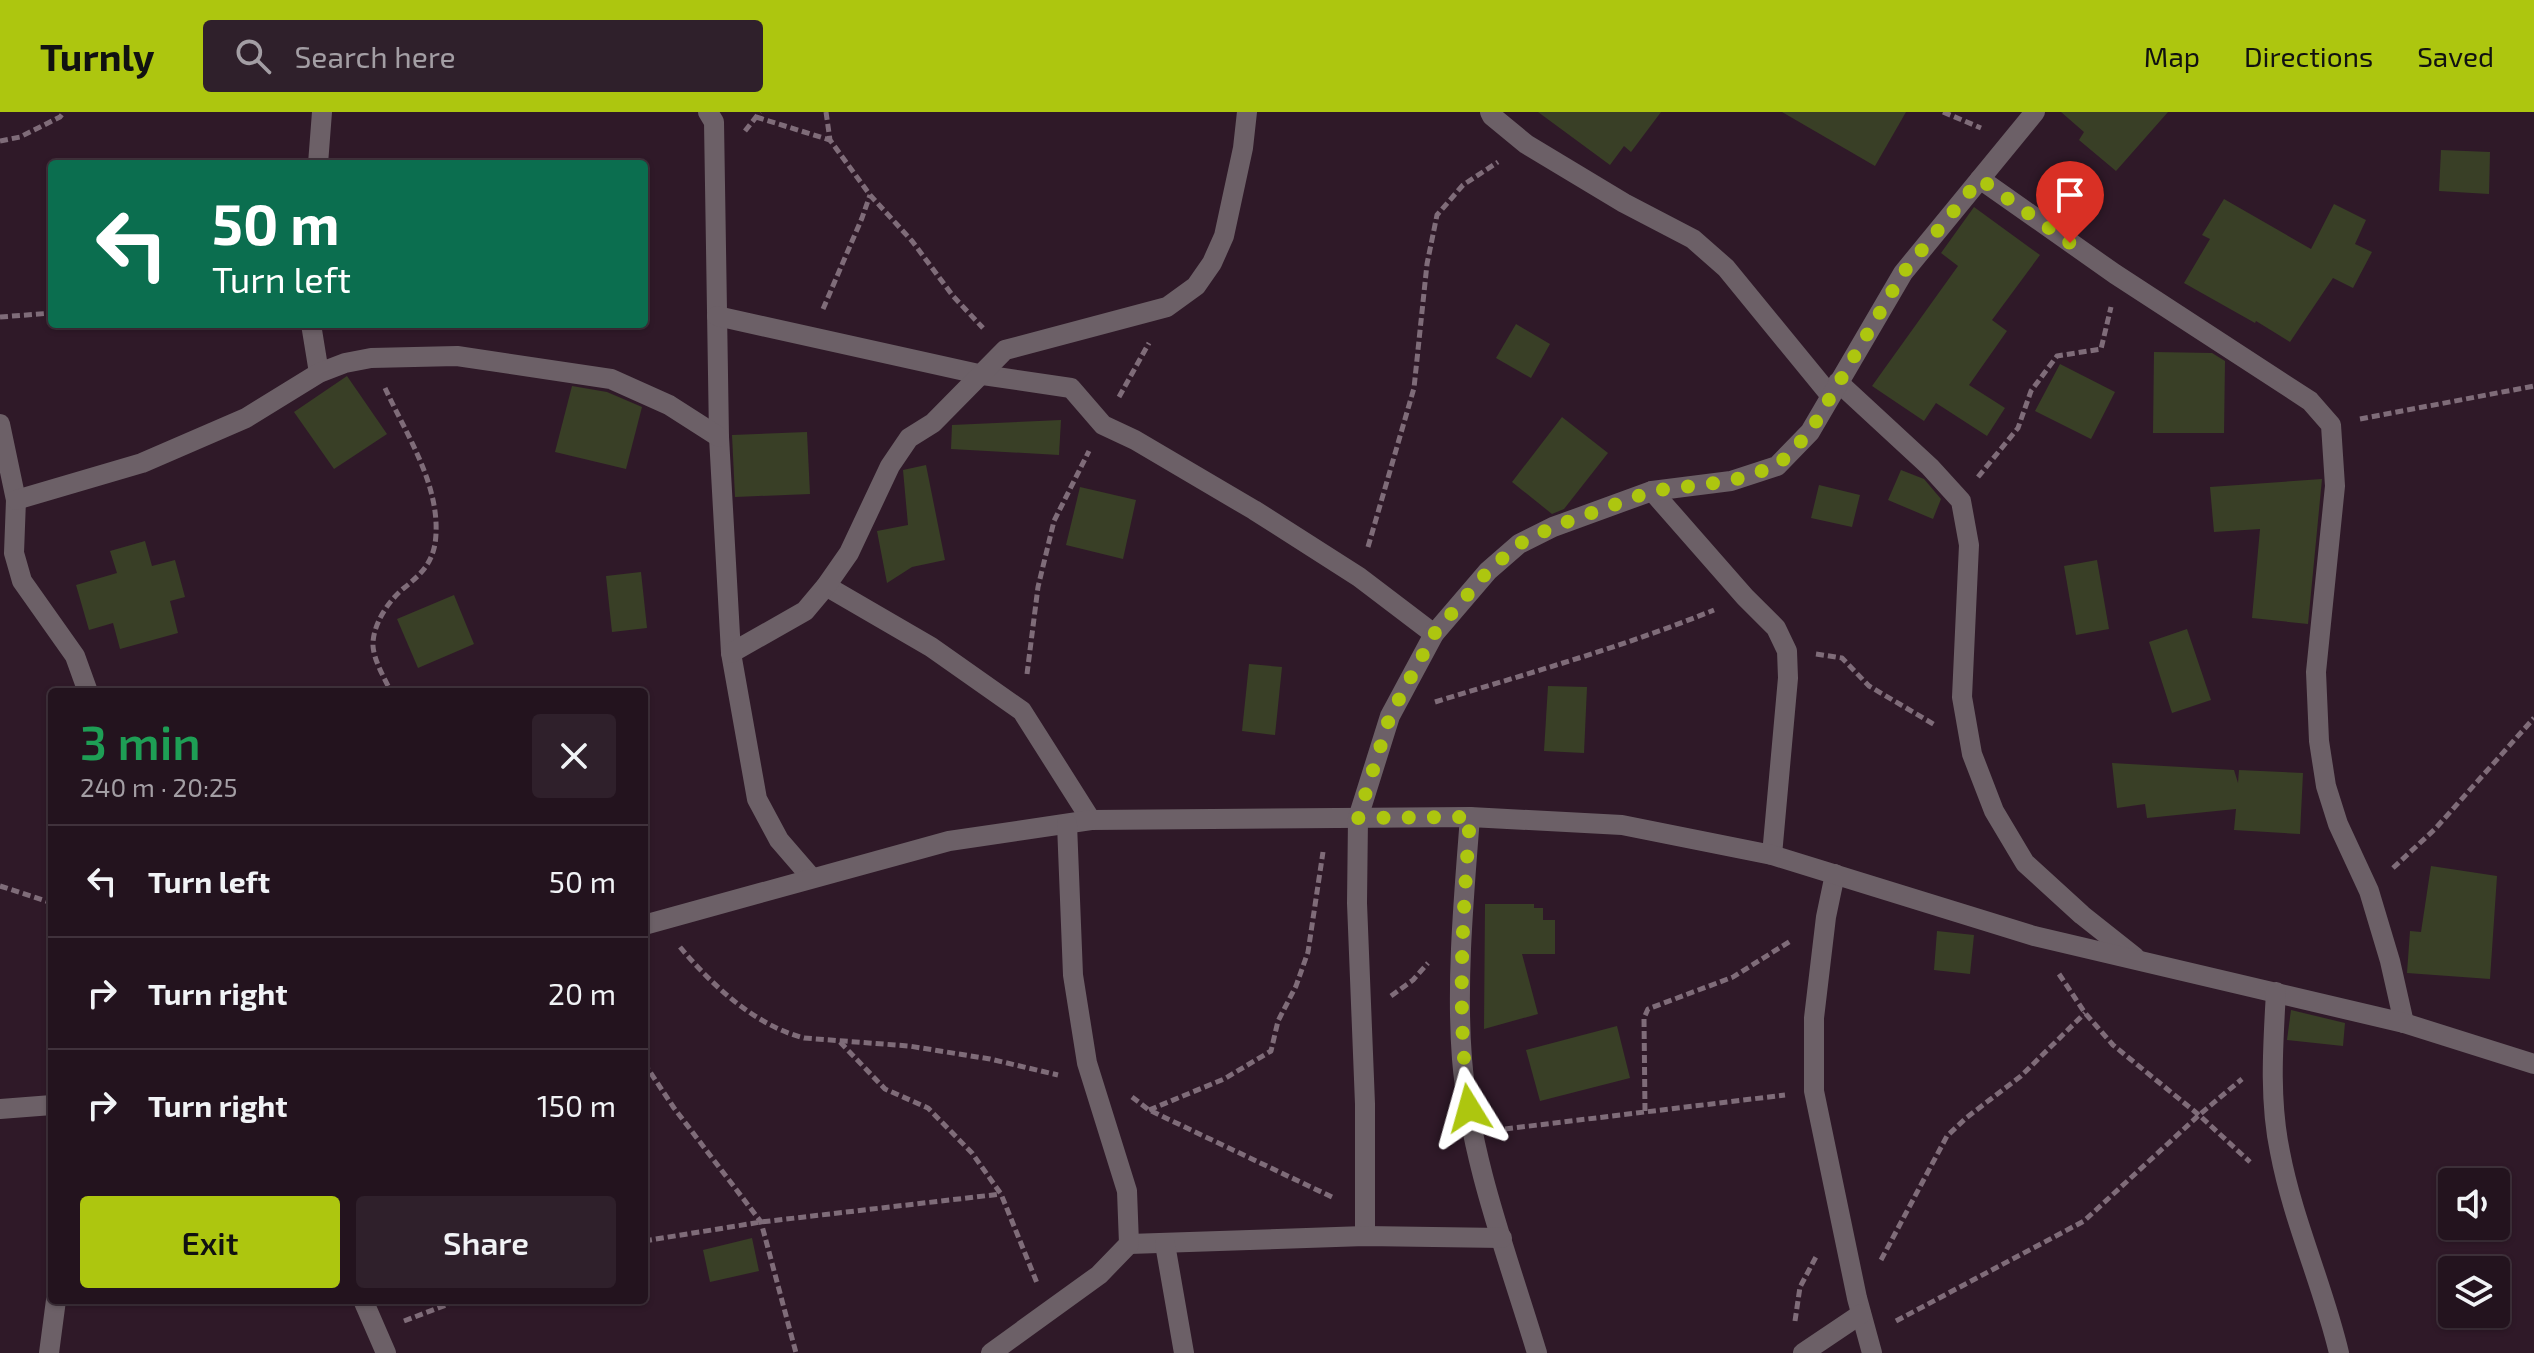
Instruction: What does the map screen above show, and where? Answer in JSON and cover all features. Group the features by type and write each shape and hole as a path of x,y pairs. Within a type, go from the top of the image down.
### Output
{"street":[{"path":"318,160 322,112"},
{"path":"708,112 714,122 719,437 731,653 757,799 779,840 811,877"},
{"path":"731,653 805,611 849,553 890,466 909,438 933,423 1005,350 1167,307 1196,286 1212,263 1224,236 1243,148 1247,112"},
{"path":"1490,112 1526,144 1624,203 1693,239 1726,268 1834,389 1930,467 1961,501 1969,545 1962,697 1972,754 1994,811 2025,863 2082,915 2138,959"},
{"path":"1365,1236 1365,1104 1357,903 1358,818 1390,716 1434,634 1488,571 1519,544 1553,527 1652,491 1731,481 1777,466 1810,432 1903,273 2035,112"},
{"path":"1980,179 2115,274 2310,401 2331,425 2335,486 2316,672 2319,741 2326,786 2338,824 2369,891 2404,1023"},
{"path":"717,316 983,375 1071,388 1103,425 1135,440 1254,510 1359,577 1434,634"},
{"path":"312,328 319,373"},
{"path":"16,500 142,463 246,418 319,373 345,363 371,358 457,356 611,379 669,405 719,437"},
{"path":"0,424 16,500 14,553 22,581 75,656 87,688"},
{"path":"1652,491 1776,628 1787,651 1788,678 1772,855"},
{"path":"826,586 931,647 1022,711 1091,820"},
{"path":"1470,817 1462,927 1462,1059 1473,1133 1537,1353"},
{"path":"651,924 949,841 1091,820 1470,817 1622,825 1772,855 2034,936 2404,1023 2534,1064"},
{"path":"1067,824 1073,975 1090,1073 1127,1191 1129,1244"},
{"path":"1835,874 1826,917 1814,1018 1814,1091 1869,1345"},
{"path":"2276,992 2273,1052 2275,1121 2290,1194 2329,1311 2339,1353"},
{"path":"0,1109 48,1105"},
{"path":"991,1353 1099,1275 1129,1244 1365,1236 1502,1238"},
{"path":"1165,1244 1184,1353"},
{"path":"49,1353 55,1304"},
{"path":"365,1304 386,1353"},
{"path":"1803,1353 1859,1306"}],"path":[{"path":"0,141 20,137 64,112"},
{"path":"826,112 830,140 870,195 912,241 953,296 1005,350"},
{"path":"756,117 830,140"},
{"path":"1359,577 1414,388 1427,264 1437,215 1463,185 1526,144"},
{"path":"811,336 870,195"},
{"path":"1961,501 2018,428 2031,391 2057,356 2101,349 2110,319 2115,274"},
{"path":"1022,711 1038,587 1054,521 1167,307"},
{"path":"0,317 48,313"},
{"path":"371,358 431,487 435,514 435,542 430,561 420,576 392,600 379,622 373,646 389,688"},
{"path":"2331,425 2534,386"},
{"path":"1390,716 1639,639 1745,597"},
{"path":"1787,651 1842,658 1869,686 1937,726 1972,754"},
{"path":"2369,891 2435,829 2534,718"},
{"path":"1149,1110 1224,1079 1271,1051 1278,1021 1296,986 1308,952 1328,819"},
{"path":"0,886 48,902"},
{"path":"1645,1111 1644,1018 1648,1009 1733,977 1826,917"},
{"path":"651,924 748,1011 788,1034 909,1046 1090,1073 1149,1110 1364,1212"},
{"path":"1361,1017 1413,980 1462,927"},
{"path":"2034,936 2085,1013 2113,1045 2290,1194"},
{"path":"1859,1306 1947,1136 2021,1076 2085,1013"},
{"path":"839,1041 885,1089 918,1102 938,1117 972,1153 1001,1194 1049,1313"},
{"path":"1869,1345 2084,1221 2273,1052"},
{"path":"648,1069 761,1222 796,1353"},
{"path":"1473,1133 1814,1091"},
{"path":"648,1240 761,1222 1001,1194"},
{"path":"1795,1323 1800,1287 1840,1217"},
{"path":"377,1331 448,1304"}],"building":[{"path":"1538,112 1661,112 1631,152 1624,146 1610,165"},
{"path":"1782,112 1906,112 1875,166"},
{"path":"2061,112 2168,112 2116,171 2079,140 2084,132"},
{"path":"2441,150 2490,152 2489,194 2439,191"},
{"path":"2224,199 2311,249 2334,204 2366,220 2355,244 2372,252 2353,288 2333,278 2290,342 2184,283 2210,239 2202,235"},
{"path":"1974,207 2040,255 1992,320 2007,331 1969,385 2005,408 1987,436 1936,403 1924,421 1872,386 1958,266 1941,253"},
{"path":"1516,324 1550,344 1531,378 1496,358"},
{"path":"2154,352 2212,353 2225,361 2224,433 2153,433"},
{"path":"2060,364 2115,392 2091,439 2035,411"},
{"path":"347,376 387,434 334,469 294,412"},
{"path":"572,386 607,392 642,407 626,469 555,452"},
{"path":"1562,417 1608,453 1564,509 1552,514 1512,482"},
{"path":"1061,420 1059,455 951,449 952,425"},
{"path":"807,432 810,494 735,497 732,435"},
{"path":"926,465 945,560 912,567 887,583 877,531 908,525 903,470"},
{"path":"1901,470 1924,479 1941,499 1933,519 1888,500"},
{"path":"2322,479 2308,624 2252,618 2260,529 2214,532 2210,487"},
{"path":"1819,485 1860,495 1852,527 1811,518"},
{"path":"1080,487 1136,500 1123,559 1066,545"},
{"path":"145,541 152,566 175,560 185,597 170,601 178,633 120,649 113,623 89,630 76,585 117,573 110,551"},
{"path":"2097,560 2109,629 2076,635 2064,566"},
{"path":"641,572 647,628 612,632 606,576"},
{"path":"454,595 474,644 418,668 397,619"},
{"path":"2187,629 2211,700 2172,713 2149,642"},
{"path":"1249,664 1282,667 1275,735 1242,731"},
{"path":"1548,686 1587,687 1584,753 1544,751"},
{"path":"2112,763 2234,770 2238,783 2239,770 2303,773 2300,834 2234,830 2236,809 2147,818 2145,804 2117,808"},
{"path":"2431,866 2497,876 2490,979 2407,973 2410,931 2421,932"},
{"path":"1485,904 1534,904 1534,908 1543,908 1543,920 1555,920 1555,954 1522,954 1538,1014 1484,1029"},
{"path":"1937,931 1974,935 1970,974 1934,970"},
{"path":"2291,1010 2345,1023 2343,1046 2287,1040"},
{"path":"1617,1026 1630,1078 1540,1101 1526,1050"},
{"path":"752,1238 759,1271 710,1282 703,1250"}],"route":[{"path":"1469,1108 1462,1059 1462,927 1470,817 1358,818 1390,716 1434,634 1488,571 1519,544 1553,527 1652,491 1731,481 1777,466 1810,432 1903,273 1980,179 2070,243"}]}
